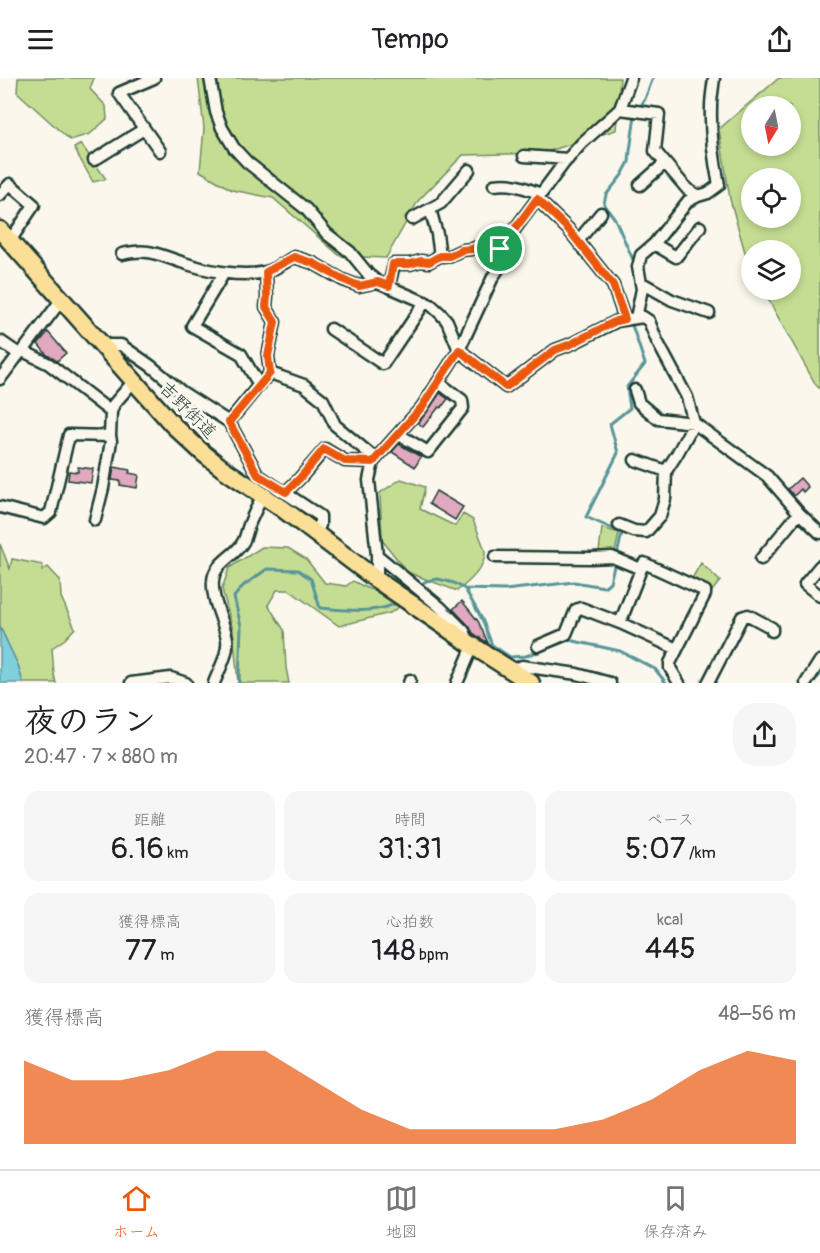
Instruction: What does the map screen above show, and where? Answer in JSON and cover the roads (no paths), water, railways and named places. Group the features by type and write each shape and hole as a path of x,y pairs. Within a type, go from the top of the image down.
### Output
{"highway":[{"name":"吉野街道","path":"5,235 173,425 203,453 377,580 411,594 471,645 531,683"}],"street":[{"path":"154,78 120,93 160,152"},
{"path":"210,78 216,112 222,128 234,148 254,169 306,209 327,234 350,252 368,274 384,284 425,302 441,314 447,321 459,350 506,387 555,350 616,321 644,317 649,321 687,397 694,423 666,471 665,499 660,516 646,531 634,531 619,525"},
{"path":"377,580 369,480 375,460 422,407 459,350 500,266 500,249 568,159 582,143 620,109 631,78"},
{"path":"629,319 642,289 638,267 641,255 654,244 688,201 708,194 719,185 711,126 714,78"},
{"path":"620,109 659,114 655,150 687,189 698,196"},
{"path":"94,160 144,129"},
{"path":"524,156 568,159"},
{"path":"640,185 665,163"},
{"path":"412,219 441,203 469,170"},
{"path":"0,195 10,184 33,205 5,235"},
{"path":"494,185 517,184 539,197 613,285 629,319"},
{"path":"430,209 440,256"},
{"path":"578,241 601,213"},
{"path":"654,244 676,257 700,227"},
{"path":"384,284 393,264 429,262 440,256 449,256 488,243 500,249"},
{"path":"122,254 138,250 158,253 180,262 224,273 245,274 266,272 294,257 313,263 359,286 384,284"},
{"path":"229,422 270,373 268,356 275,322 266,307 266,272"},
{"path":"224,273 192,326 241,354 259,385"},
{"path":"642,283 672,300 709,313"},
{"path":"0,379 62,299"},
{"path":"331,328 383,364 425,302"},
{"path":"0,341 49,364 111,412"},
{"path":"101,345 121,345 182,392 229,422 258,475 320,516 320,525 316,534"},
{"path":"270,373 304,385 323,400 335,425 375,460"},
{"path":"95,520 111,441 111,412 114,404 134,382"},
{"path":"398,434 428,452 463,408 462,400 438,382"},
{"path":"635,390 639,403 658,418 694,423 767,476 799,513 820,532"},
{"path":"0,507 44,518 51,512 69,435 110,436"},
{"path":"286,492 324,449 345,461 375,460"},
{"path":"635,460 666,471"},
{"path":"214,683 227,641 213,580 219,566 244,541 249,524 263,495"},
{"path":"761,559 799,513"},
{"path":"376,555 411,594"},
{"path":"495,557 616,558 640,569"},
{"path":"620,623 644,563 705,591 670,663 670,668 679,683"},
{"path":"820,566 805,584 820,596"},
{"path":"538,646 566,634 576,610 581,608 677,649"},
{"path":"708,683 742,617 748,615 772,628 772,631"},
{"path":"457,683 471,645"},
{"path":"806,683 820,661"},
{"path":"512,671 522,666 577,674 610,683"},
{"path":"131,683 171,678 186,683"}],"water":[{"path":"0,627 18,665 23,683 0,683"}],"waterway":[{"path":"639,109 653,78"},
{"path":"634,262 615,219 604,204 606,195 629,162 635,115"},
{"path":"617,555 622,533 586,517 618,453 610,424 630,408 627,387 645,364 631,322"},
{"path":"419,586 426,581 438,579 454,583 465,589 505,590 574,582 604,587 610,582 615,562"},
{"path":"239,683 241,626 234,597 243,586 267,569 298,570 311,579 320,608 372,610 400,601"},
{"path":"465,589 482,619 492,645 510,657 526,656 569,640 620,651 655,669 666,683"},
{"path":"812,683 820,675"}]}
